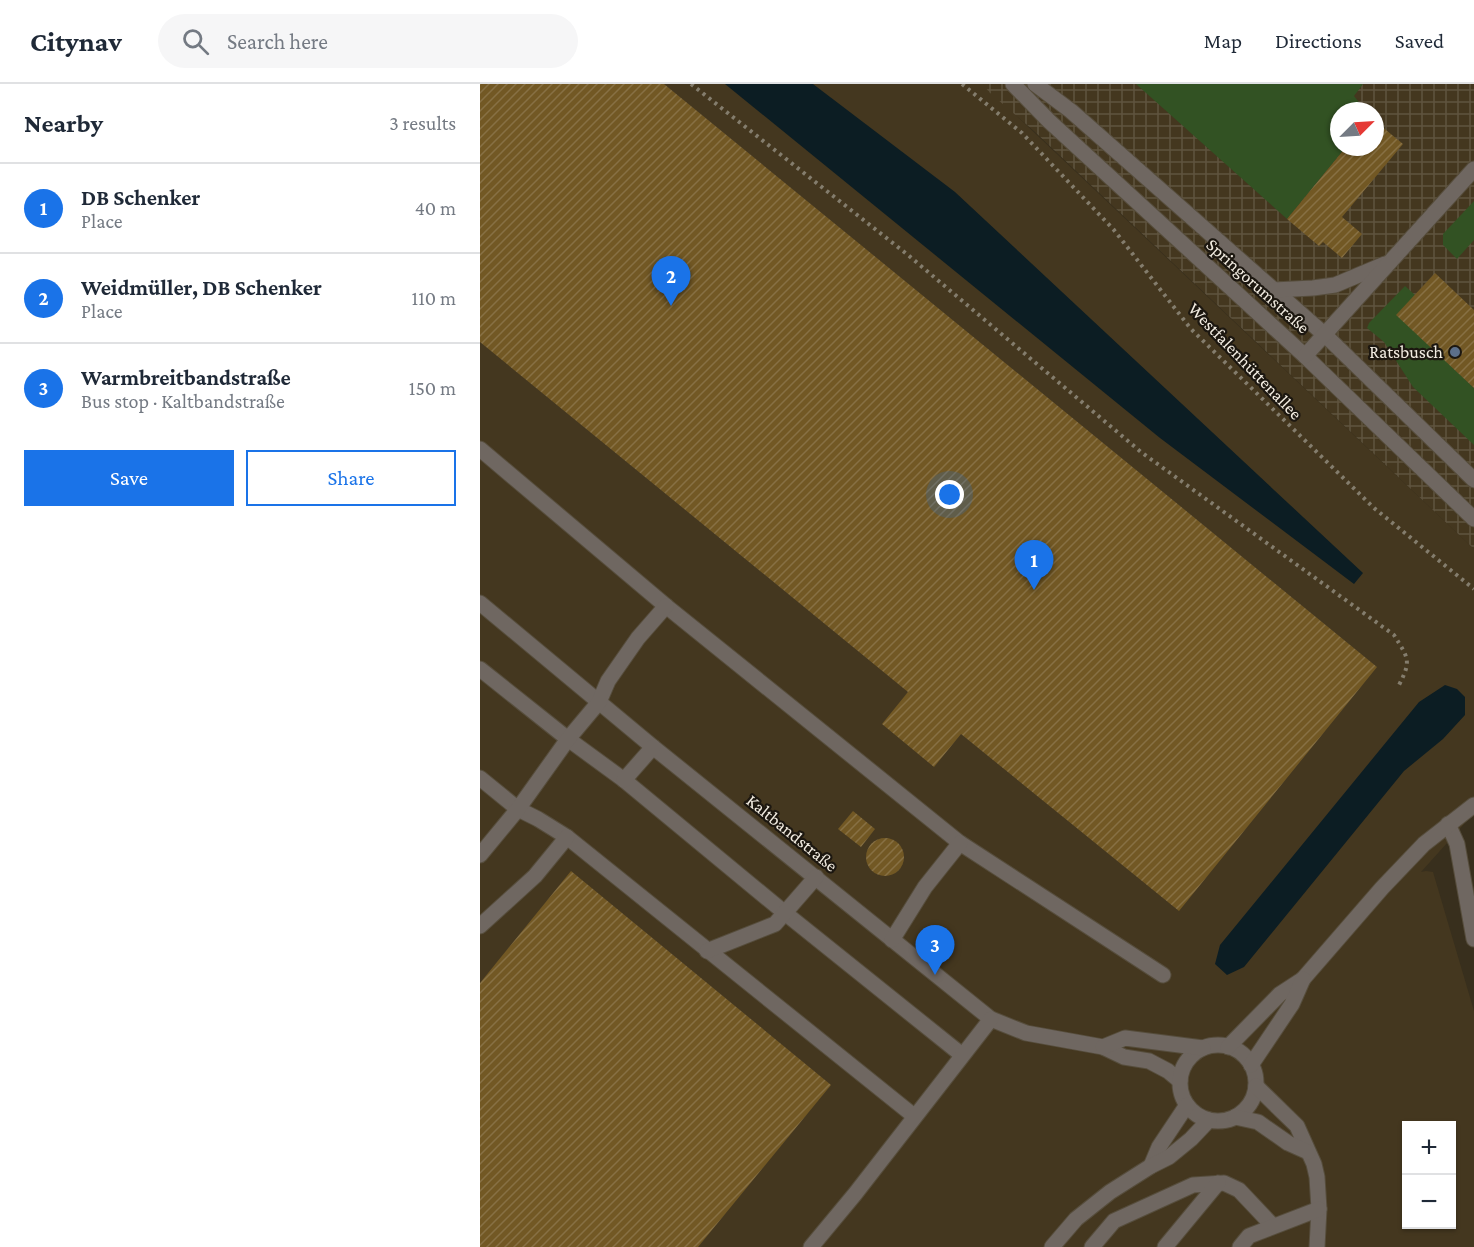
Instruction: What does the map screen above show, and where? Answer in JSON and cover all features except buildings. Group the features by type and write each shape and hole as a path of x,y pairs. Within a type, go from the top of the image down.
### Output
{"street":[{"name":"Springorumstraße","path":"1013,84 1048,121 1305,356 1474,519"},
{"name":"Springorumstraße","path":"1035,84 1071,111 1325,335 1474,480"},
{"path":"1305,356 1474,169"},
{"path":"1274,290 1335,285 1393,260"},
{"path":"480,449 666,606 960,843 1163,975"},
{"name":"Kaltbandstraße","path":"480,603 653,747 991,1019 1026,1033 1103,1047 1124,1057 1149,1061 1168,1071 1180,1081"},
{"path":"480,855 599,702 614,672 638,638 666,606"},
{"path":"480,669 624,780 962,1055"},
{"path":"624,780 653,747"},
{"path":"480,778 518,809 567,837 914,1116"},
{"path":"1251,1065 1292,1004 1303,979 1382,888 1424,844 1474,805"},
{"path":"1448,824 1457,844 1474,939"},
{"path":"480,926 535,876 567,837"},
{"path":"892,940 925,887 960,843"},
{"path":"707,951 776,924 816,877"},
{"path":"1228,1047 1280,993 1303,979"},
{"path":"811,1247 991,1019"},
{"name":"Kaltbandstraße","path":"1103,1047 1125,1038 1203,1048"},
{"path":"1235,1118 1246,1110 1253,1099 1256,1076 1251,1065 1238,1051 1228,1047 1203,1048 1188,1060 1180,1081 1187,1105 1198,1116 1209,1120 1222,1121 1235,1118 1258,1122 1288,1143 1308,1152"},
{"path":"1256,1086 1297,1126 1308,1152 1317,1177 1319,1209 1317,1247"},
{"path":"1151,1166 1159,1147 1187,1105"},
{"path":"1052,1247 1076,1219 1110,1192 1151,1166 1169,1158 1209,1120"},
{"path":"1165,1247 1218,1183"},
{"path":"1092,1247 1114,1221 1193,1185 1224,1183 1239,1190 1273,1226"},
{"path":"1240,1247 1249,1236 1319,1209"}],"path":[{"path":"691,84 908,255 1141,452 1394,635 1405,652 1408,667 1399,685"},
{"name":"Westfalenhüttenallee","path":"962,84 1023,133 1114,230 1191,329 1374,508 1474,589"}],"shaded area":[{"path":"480,84 983,84 1474,549 1474,813 1421,872 1433,872 1474,1011 1474,1247 480,1247"},
{"path":"725,84 813,84 955,192 1363,573 1354,584 1160,438"},
{"path":"983,84 1474,84 1474,549 1034,131 989,92"},
{"path":"1445,685 1457,689 1465,697 1465,715 1443,739 1404,771 1244,967 1227,975 1215,964 1220,945 1419,702"}],"green space":[{"path":"1136,84 1363,84 1354,96 1359,102 1330,102 1330,156 1339,156 1287,219"},
{"path":"1474,201 1474,240 1457,259 1443,245 1443,234"},
{"path":"1405,286 1415,295 1397,315 1474,388 1474,445 1413,387 1384,342 1367,328 1369,323"}],"place":[{"name":"Weidmüller, DB Schenker","path":"671,306"},
{"name":"Ratsbusch","path":"1455,352"},
{"name":"DB Schenker","path":"1034,590"},
{"name":"Warmbreitbandstraße","path":"935,975"}]}
